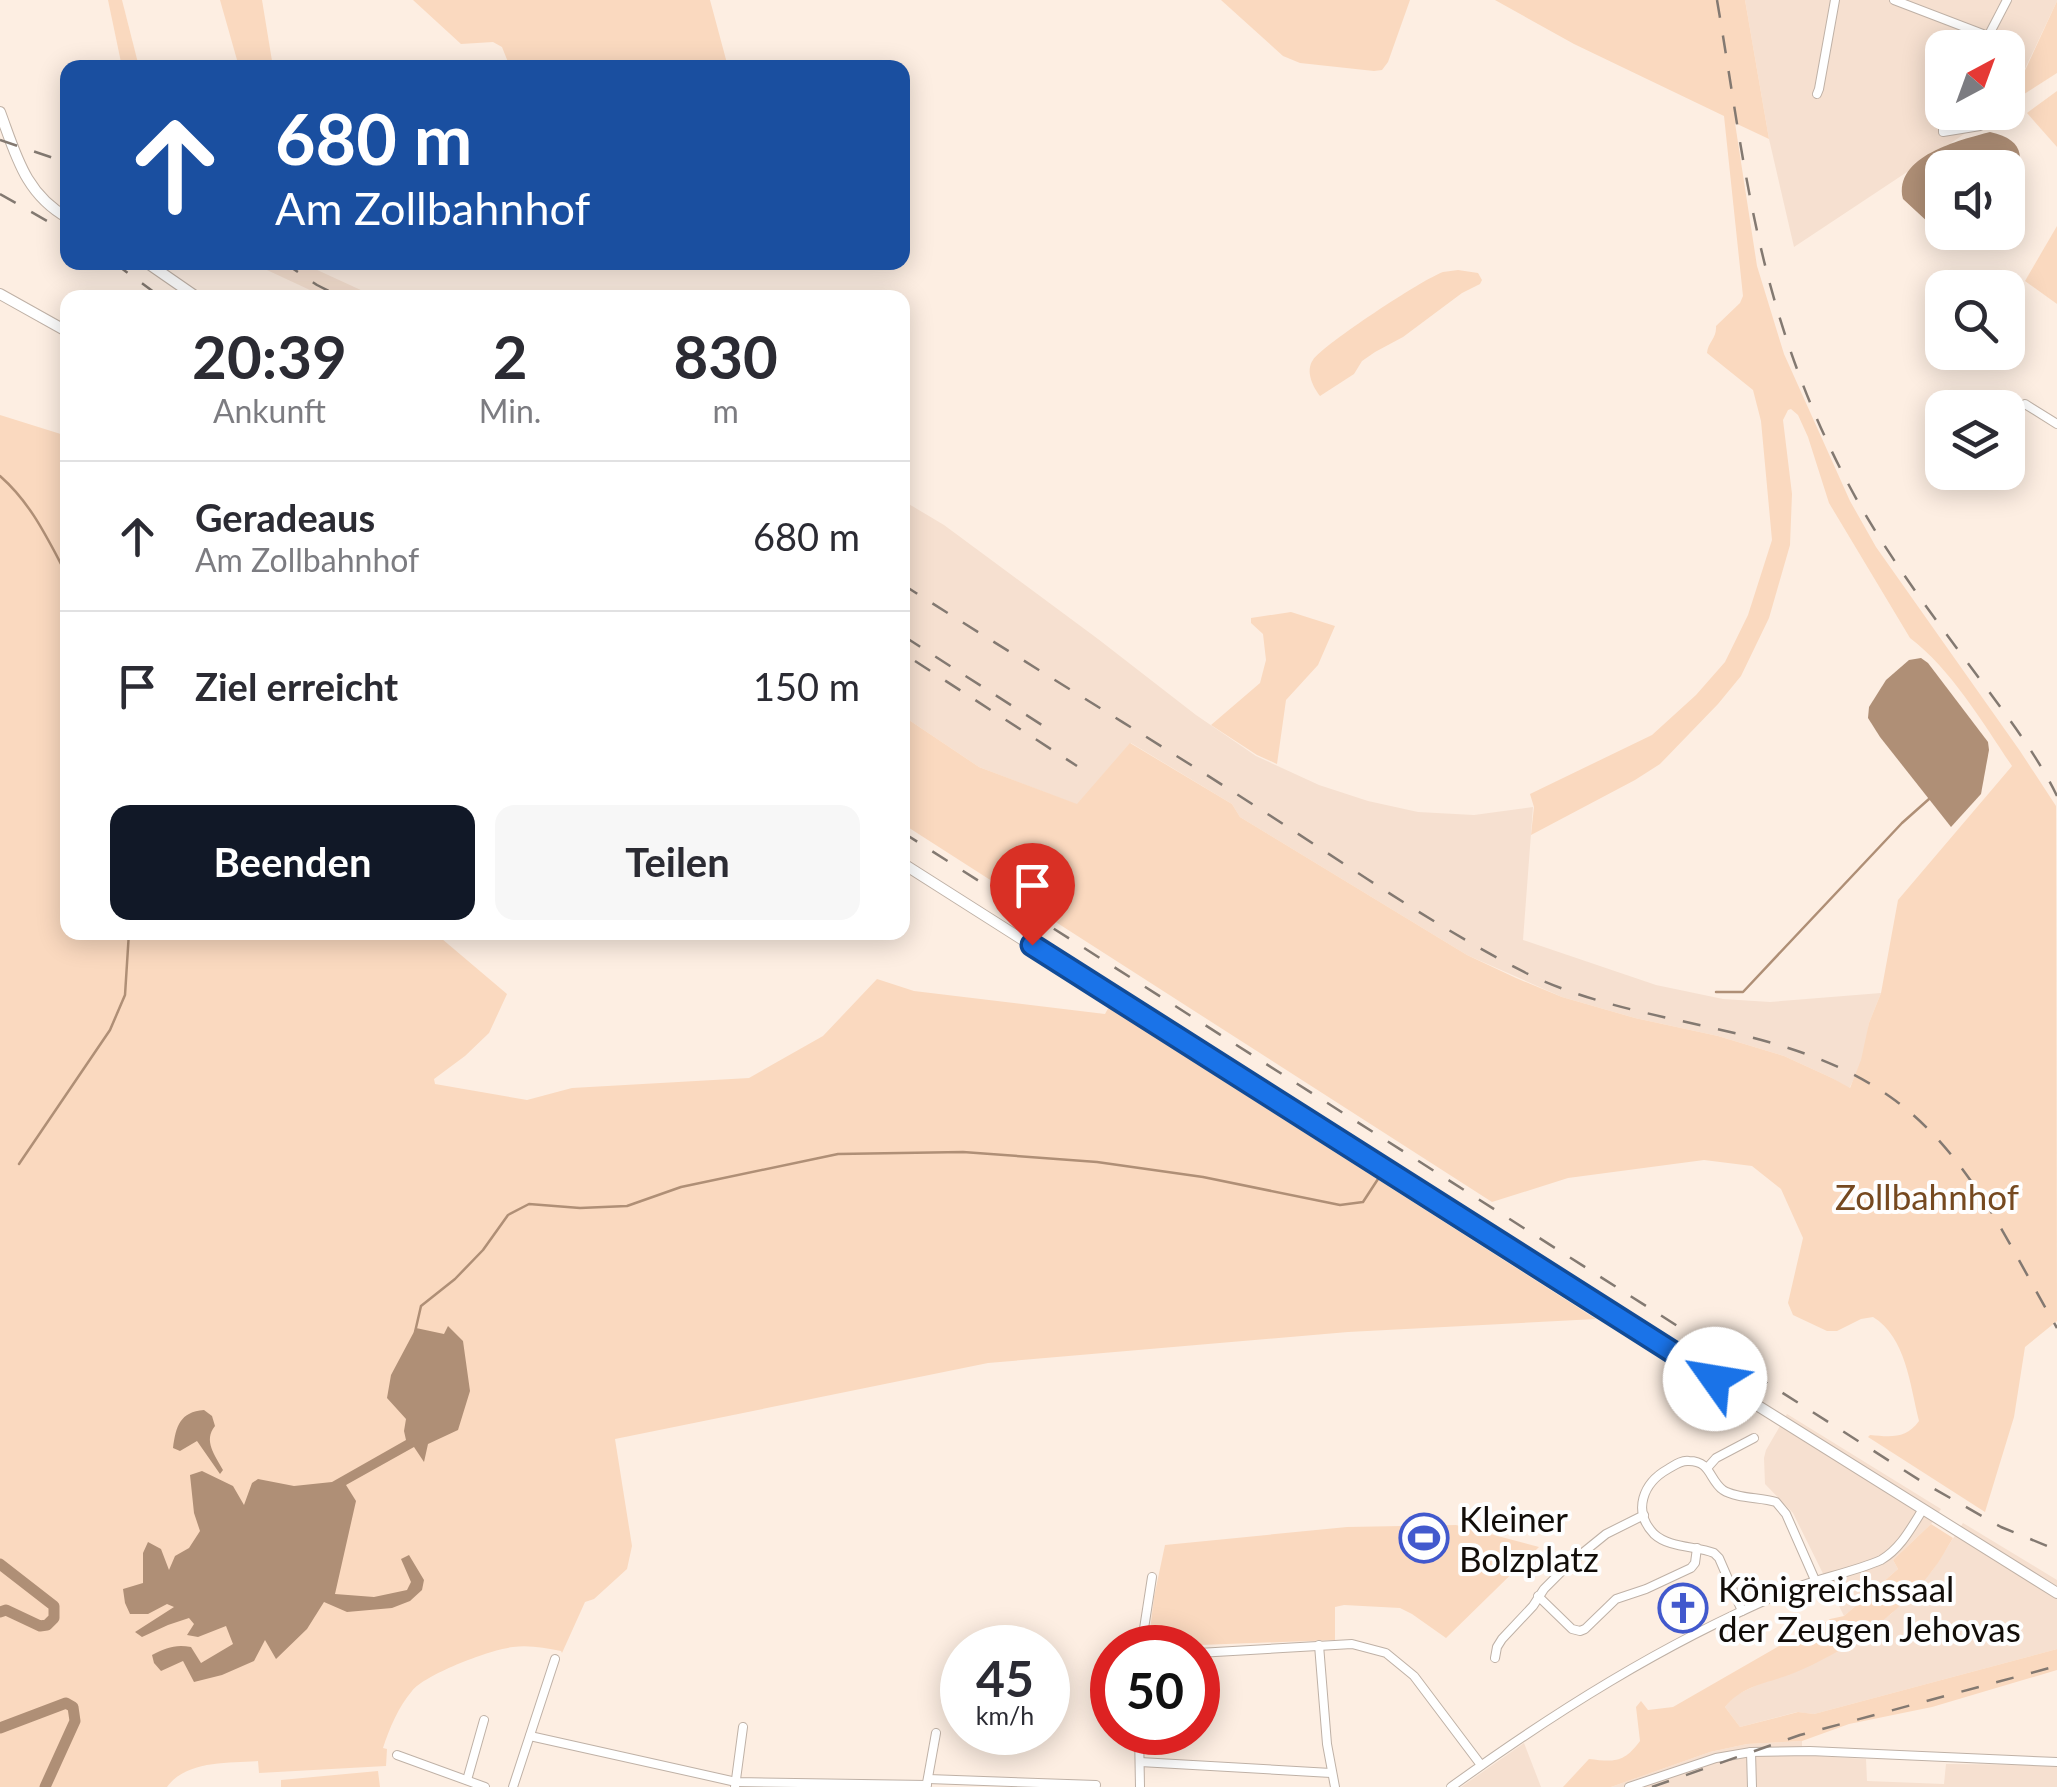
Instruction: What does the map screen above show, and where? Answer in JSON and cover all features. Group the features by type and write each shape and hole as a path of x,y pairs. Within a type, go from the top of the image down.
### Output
{"main road":[{"path":"0,112 30,186 60,213"},
{"path":"158,270 186,290"},
{"path":"0,294 60,327"},
{"path":"910,868 1616,1318 2057,1593"}],"street":[{"path":"1816,94 1835,0"},
{"path":"1894,0 1972,30"},
{"path":"1991,30 2007,0"},
{"path":"2025,405 2057,424"},
{"path":"1708,1467 1716,1458 1754,1438"},
{"path":"1742,1611 1714,1552 1662,1540 1650,1530 1644,1515 1646,1488 1658,1474 1686,1460 1708,1467 1726,1492 1766,1499 1780,1506 1815,1580"},
{"path":"1451,1787 1521,1736 1644,1659 1815,1580 1872,1564 1889,1555 1924,1508"},
{"path":"1495,1658 1502,1639 1570,1564 1606,1534 1644,1515"},
{"path":"1538,1596 1580,1632 1616,1599 1691,1568 1697,1548"},
{"path":"1145,1625 1152,1577"},
{"path":"1220,1652 1352,1644 1386,1653 1414,1676 1481,1765"},
{"path":"1319,1645 1330,1773 1335,1787"},
{"path":"513,1787 555,1659"},
{"path":"467,1780 484,1720"},
{"path":"736,1784 742,1727"},
{"path":"927,1784 936,1733"},
{"path":"530,1736 736,1784 1096,1785"},
{"path":"1751,1752 1752,1787"},
{"path":"1629,1787 1716,1758 1751,1752 2057,1762"},
{"path":"397,1754 485,1787"},
{"path":"1140,1755 1140,1787"},
{"path":"1140,1762 1330,1773"}],"shaded area":[{"path":"1745,0 2057,0 2025,69 2025,30 1925,30 1925,130 1970,130 1940,150 1925,150 1925,160 1794,247 1769,139"},
{"path":"1990,132 2011,141 2018,150 1936,150"},
{"path":"1925,156 1925,219 1903,199 1903,184"},
{"path":"267,270 317,270 361,290 310,290"},
{"path":"910,505 944,525 1256,756 1319,785 1418,812 1474,815 1533,807 1523,940 1656,985 1723,999 1770,1002 1881,993 1869,1023 1864,1058 1849,1089 1784,1056 1562,997 1467,955 1240,817 1232,804 1131,743 1078,805 979,767 910,721"},
{"path":"1921,658 1988,742 1981,794 1951,827 1868,718 1869,707 1886,680 1909,660"},
{"path":"448,1326 463,1341 470,1391 458,1430 428,1444 424,1462 414,1447 346,1485 356,1501 335,1594 374,1597 407,1590 411,1582 401,1559 409,1555 424,1580 422,1590 410,1601 392,1608 347,1612 324,1602 307,1629 276,1659 265,1640 254,1661 222,1675 194,1682 183,1661 161,1671 152,1655 166,1649 191,1647 201,1663 233,1644 226,1626 198,1637 187,1635 194,1624 189,1618 142,1637 135,1632 174,1607 167,1604 148,1614 130,1614 125,1603 123,1589 143,1583 143,1553 148,1542 161,1549 169,1570 175,1556 189,1548 200,1531 190,1475 202,1471 233,1486 244,1505 252,1483 258,1479 294,1486 332,1482 406,1440 406,1419 387,1398 391,1375 416,1328 444,1334"},
{"path":"204,1410 212,1416 215,1426 210,1443 223,1470 220,1474 197,1441 180,1451 173,1448 184,1417"},
{"path":"1787,1414 1941,1509 1893,1560 1898,1569 1844,1616 1793,1513 1765,1484 1766,1450"},
{"path":"1963,1523 2057,1580 2057,1649 1814,1714 1797,1712 1740,1727 1725,1707 1734,1696 1795,1672 1891,1614 1932,1571"},
{"path":"1802,1741 1802,1755 1866,1759 1867,1781 1944,1784 1946,1764 2057,1765 2057,1787 1611,1787 1710,1752 1747,1744"},
{"path":"1524,1743 1541,1787 1461,1787"}],"green space":[{"path":"108,0 122,0 137,60 121,60"},
{"path":"220,0 262,0 272,60 237,60"},
{"path":"413,0 710,0 726,60 507,60 502,47 493,42 461,44"},
{"path":"1221,0 1410,0 1388,62 1382,70 1374,71 1300,63 1283,56"},
{"name":"Zollbahnhof","path":"1495,0 1745,0 1769,139 1735,123 1757,266 1784,354 1850,501 1876,547 2056,806 2057,1321 2025,1347 2014,1417 1985,1512 1868,1437 1903,1434 1919,1421 1900,1349 1873,1317 1827,1331 1793,1315 1788,1303 1803,1238 1781,1189 1752,1166 1704,1160 1568,1178 1492,1202 910,828 910,721 979,767 1077,804 1130,743 1232,804 1240,817 1467,955 1562,997 1784,1056 1850,1088 1881,993 1898,900 2012,766 1953,681 1910,638 1829,503 1808,437 1791,409 1783,420 1792,494 1790,545 1769,618 1741,676 1660,764 1531,835 1534,807 1530,794 1652,735 1725,662 1748,615 1772,540 1761,421 1753,390 1707,353 1716,326 1743,296 1724,116 1574,44"},
{"path":"2057,1 2057,73 2025,93 2025,70"},
{"path":"2057,91 2057,147 2027,113"},
{"path":"2057,226 2057,304 2025,281"},
{"path":"1443,272 1478,273 1480,284 1362,361 1354,374 1320,396 1310,369 1321,352 1416,286"},
{"path":"0,415 60,434 60,940 443,940 507,994 489,1033 434,1079 435,1084 527,1100 572,1088 749,1078 823,1036 877,979 914,991 1105,1014 1111,1003 1164,1043 1596,1319 1348,1332 988,1363 615,1439 632,1546 627,1569 594,1599 585,1602 562,1653 519,1646 503,1649 460,1663 419,1684 388,1733 383,1748 387,1749 386,1766 259,1773 258,1761 234,1762 196,1767 167,1787 0,1787"},
{"path":"1291,612 1335,626 1318,665 1286,700 1277,764 1211,725 1260,683 1266,660 1263,634 1251,618"},
{"path":"1931,1524 1953,1538 1919,1587 1851,1643 1813,1665 1748,1689 1732,1700 1725,1707 1740,1727 1798,1712 1814,1714 2057,1649 2057,1670 1932,1707 1849,1724 1802,1741 1747,1744 1710,1752 1611,1787 1563,1787 1589,1759 1605,1761 1629,1754 1640,1741 1636,1707 1641,1701 1648,1710 1673,1707 1793,1638 1800,1642 1830,1619 1844,1616 1898,1569 1893,1560"},
{"path":"1456,1525 1539,1547 1446,1638 1400,1608 1344,1605 1335,1607 1335,1640 1220,1644 1220,1625 1151,1625 1165,1545 1347,1527"},
{"path":"378,1771 380,1787 281,1787 281,1780"}],"waterway":[{"path":"0,476 30,511 60,562"},
{"path":"1716,992 1743,992 1929,799"},
{"path":"19,1164 110,1030 125,995 128,940"},
{"path":"415,1332 421,1306 483,1250 508,1215 529,1204 627,1206 681,1187 838,1154 963,1152 1097,1162 1203,1177 1340,1205 1363,1202 1378,1179"},
{"path":"0,1564 54,1606 54,1618 40,1626 6,1610 0,1612"},
{"path":"0,1728 66,1703 73,1707 75,1721 45,1787"}],"railway":[{"path":"1717,0 1764,261 1793,359 1819,423 1878,536 2022,738 2057,796"},
{"path":"0,140 60,160"},
{"path":"0,194 60,228"},
{"path":"124,270 151,290"},
{"path":"295,270 327,290"},
{"path":"910,589 1420,913 1526,973 1618,1006 1809,1055 1854,1075 1896,1101 1947,1149 1968,1177 2057,1328"},
{"path":"910,640 1045,727"},
{"path":"915,661 1077,766"},
{"path":"910,837 1924,1483 2001,1527 2057,1550"},
{"path":"1652,1787 1800,1735 2057,1666"}],"place":[{"name":"Kleiner Bolzplatz","path":"1424,1538"},
{"name":"Königreichssaal der Zeugen Jehovas","path":"1683,1608"}],"route":[{"path":"1032,945 1715,1379"}]}
